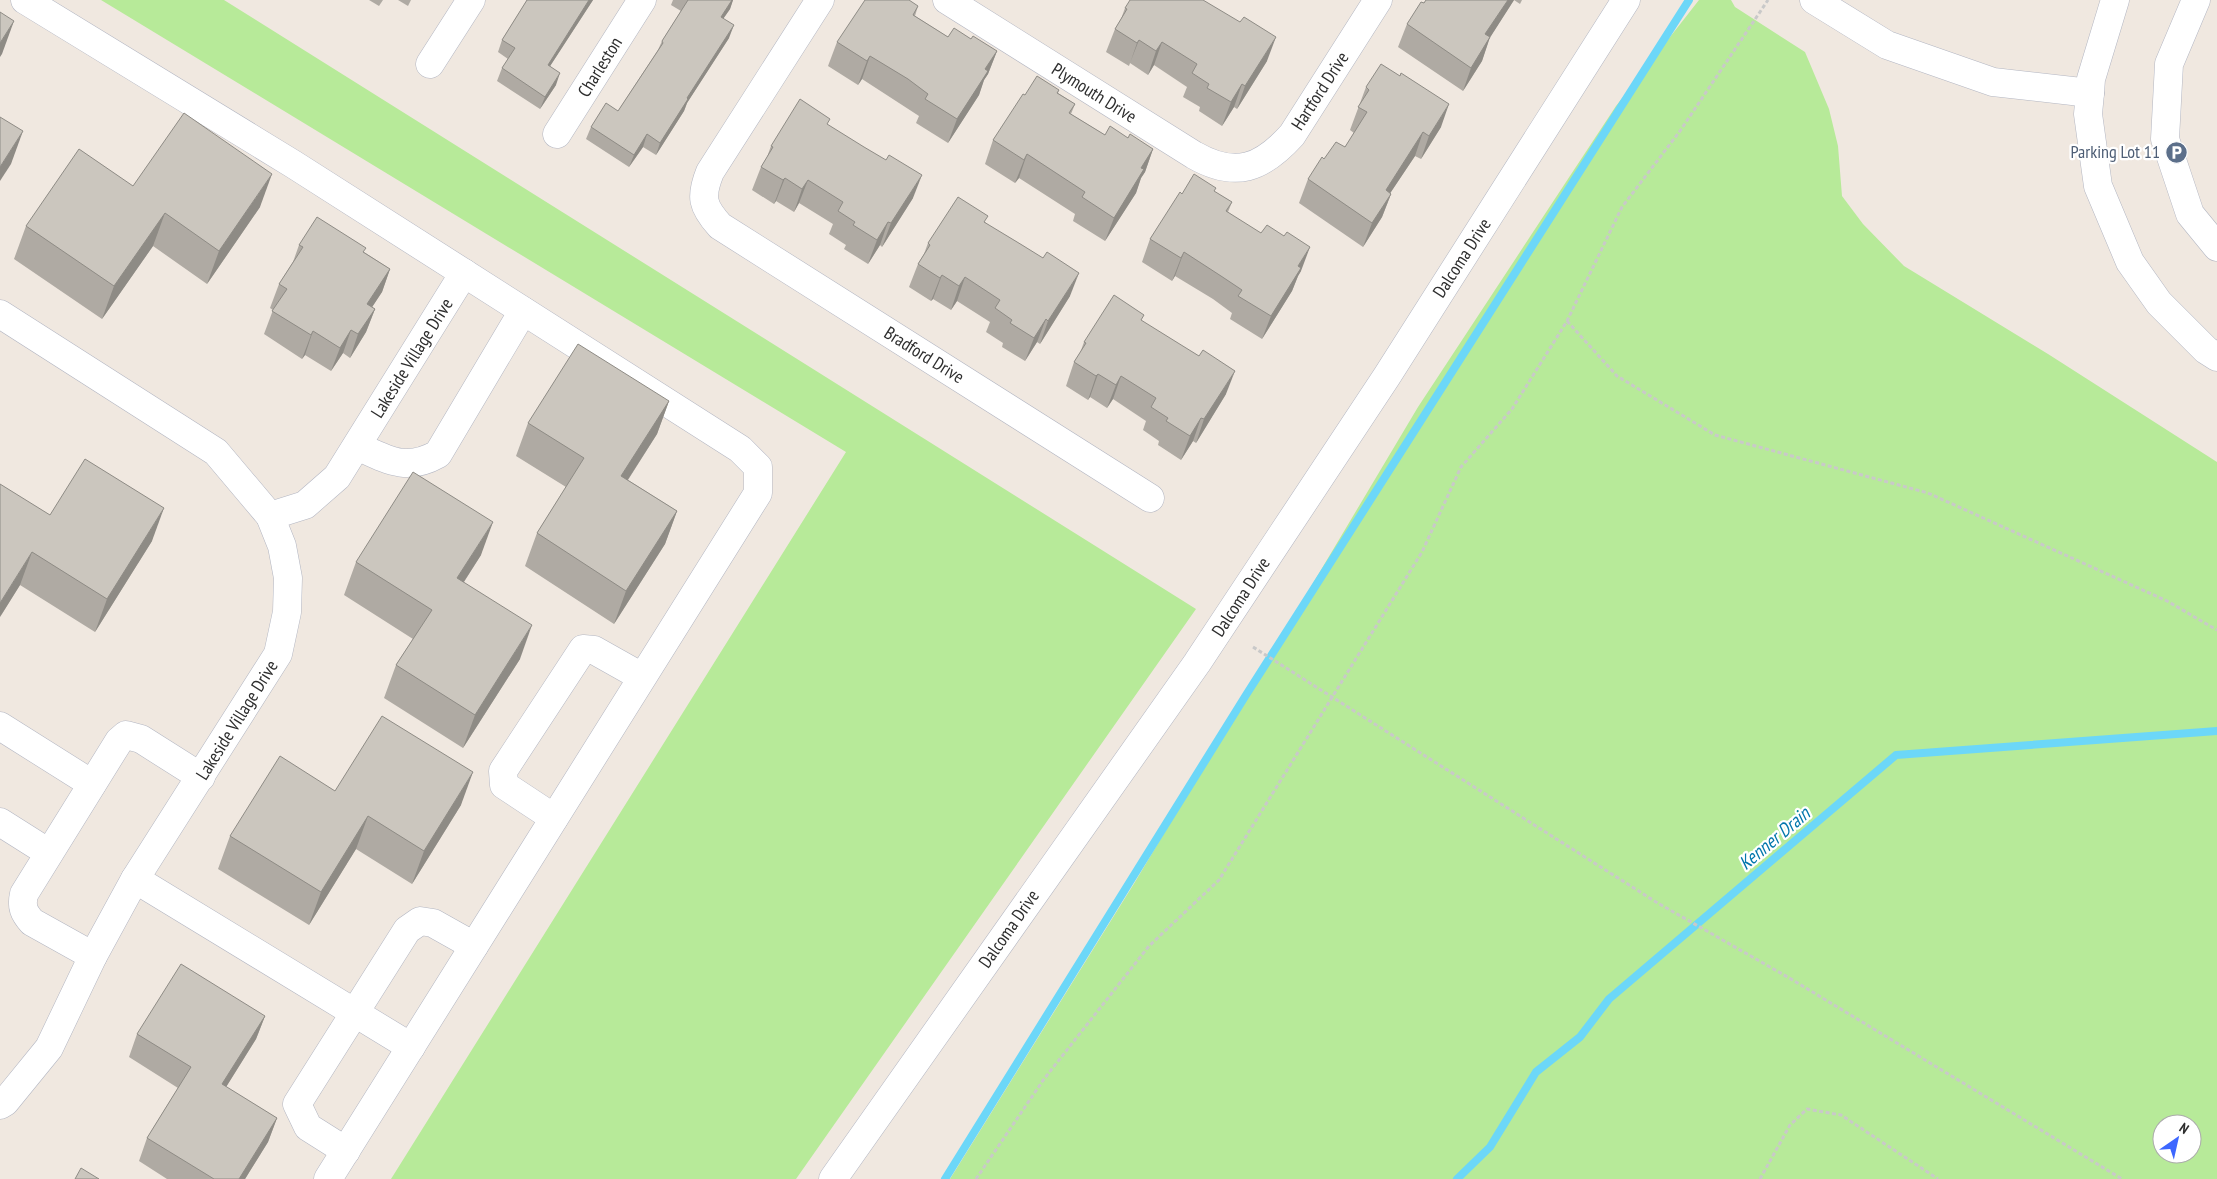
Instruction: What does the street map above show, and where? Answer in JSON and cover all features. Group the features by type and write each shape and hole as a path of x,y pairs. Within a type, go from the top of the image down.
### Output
{"street":[{"path":"25,0 293,164 524,311 740,449 758,467 758,493 328,1179"},
{"path":"430,64 471,0"},
{"name":"Charleston","path":"557,134 642,0"},
{"name":"Bradford Drive","path":"820,0 710,172 703,195 704,205 720,226 1150,498"},
{"name":"Plymouth Drive","path":"947,0 1211,165 1233,168 1248,166"},
{"name":"Hartford Drive","path":"1248,166 1262,162 1278,150 1292,135 1378,0"},
{"name":"Dalcoma Drive","path":"833,1179 1197,663 1386,376 1626,0"},
{"path":"1814,0 1887,45 1993,82 2090,93"},
{"path":"2115,0 2091,79 2088,114 2098,186 2130,262 2159,303 2206,350 2217,357"},
{"path":"2196,0 2169,64 2165,139 2190,214 2217,247"},
{"name":"Lakeside Village Drive","path":"270,516 305,505 337,477 464,273"},
{"path":"358,446 390,461 405,463 422,463 438,454 524,311"},
{"name":"Lakeside Village Drive","path":"0,314 216,452 270,516 282,546 288,578 287,612 278,654 135,879 93,956 49,1048 5,1102 0,1105"},
{"path":"554,818 504,785 503,771 583,649 594,650 642,677"},
{"path":"0,726 92,784"},
{"path":"93,956 32,922 11,899 24,894 119,741 126,735 134,735 201,777"},
{"path":"0,822 49,853"},
{"path":"135,879 411,1047"},
{"path":"346,1151 308,1127 297,1104 353,1012 407,930 420,921 433,923 474,946"}],"path":[{"path":"976,1179 1044,1079 1149,946 1219,880 1422,552 1461,467 1512,409 1567,320 1622,207 1680,131 1768,0"},
{"path":"1567,320 1617,376 1715,435 1928,494 2168,602 2217,630"},
{"path":"1253,647 1656,902 1791,979 2122,1179"},
{"path":"1760,1179 1790,1125 1807,1109 1841,1115 1938,1179"}],"green space":[{"path":"101,0 224,0 1196,609 796,1179 391,1179 846,452"},
{"path":"1699,0 1731,0 1735,7 1805,52 1829,109 1838,146 1842,196 1863,224 1904,266 2048,354 2217,462 2217,1179 950,1179 1135,882 1418,407 1616,106"}],"building":[{"path":"527,0 589,0 548,65 560,73 545,97 502,68 515,48 502,40"},
{"path":"688,0 732,0 721,17 734,25 660,143 647,134 634,155 591,127 606,103 618,111 663,43 662,41"},
{"path":"865,0 909,0 918,6 913,15 948,37 954,28 971,39 973,36 997,51 985,69 988,71 957,119 925,99 928,94 908,79 870,56 867,61 837,42"},
{"path":"1130,0 1203,0 1240,22 1244,17 1276,37 1245,86 1242,84 1231,102 1207,88 1209,84 1192,73 1197,64 1162,42 1156,51 1139,40 1137,43 1115,29"},
{"path":"1426,0 1508,0 1485,34 1490,37 1471,68 1407,24 1421,2 1424,3"},
{"path":"0,12 14,21 0,43"},
{"path":"1381,64 1400,76 1401,73 1449,104 1429,136 1423,132 1386,190 1391,194 1372,223 1308,179 1322,157 1324,159 1336,142 1345,147 1367,112 1358,107 1369,90 1366,87"},
{"path":"1037,76 1059,90 1057,93 1075,104 1069,113 1105,135 1110,126 1128,138 1130,134 1153,149 1141,168 1144,169 1114,218 1082,197 1085,192 1027,154 1024,160 993,140"},
{"path":"800,99 830,119 827,124 886,160 889,155 922,175 891,223 888,222 877,240 853,225 855,222 838,211 843,202 808,180 802,189 785,178 783,180 761,167 773,147 771,146"},
{"path":"184,113 272,174 219,251 165,213 114,286 26,226 79,149 133,186"},
{"path":"0,117 23,131 0,167"},
{"path":"1194,174 1216,188 1214,191 1232,202 1226,211 1261,233 1267,225 1284,236 1287,232 1310,247 1298,266 1301,268 1271,316 1238,296 1242,290 1184,252 1181,258 1150,239 1180,192 1182,194"},
{"path":"958,197 988,216 984,222 1043,258 1047,252 1079,273 1048,321 1046,319 1034,338 1010,323 1012,320 995,308 1000,300 965,277 959,286 942,275 940,278 918,264 930,245 928,243"},
{"path":"317,217 366,248 363,252 390,269 367,304 375,309 358,334 351,330 340,348 313,331 311,335 272,311 287,289 279,284 303,247 299,245"},
{"path":"1114,295 1144,315 1141,320 1199,356 1203,350 1235,371 1204,419 1201,418 1190,436 1166,421 1168,418 1151,407 1156,398 1121,376 1116,385 1098,374 1096,376 1074,362 1086,343 1084,342"},
{"path":"578,344 669,401 621,476 677,511 626,591 537,533 584,458 528,423"},
{"path":"85,459 164,508 107,599 32,552 0,603 0,484 50,515"},
{"path":"413,472 493,522 457,578 532,625 475,715 396,665 432,610 356,562"},
{"path":"382,716 473,772 424,851 368,816 321,892 230,836 280,756 335,791"},
{"path":"181,964 265,1016 222,1084 277,1118 239,1179 214,1179 147,1138 191,1067 137,1034"},
{"path":"81,1168 99,1179 75,1179"}],"waterway":[{"path":"945,1179 1246,695 1689,0"},
{"name":"Kenner Drain","path":"1457,1179 1490,1147 1536,1072 1580,1037 1609,999 1896,755 2217,731"}],"place":[{"name":"Parking Lot 11","path":"2176,152"}]}
